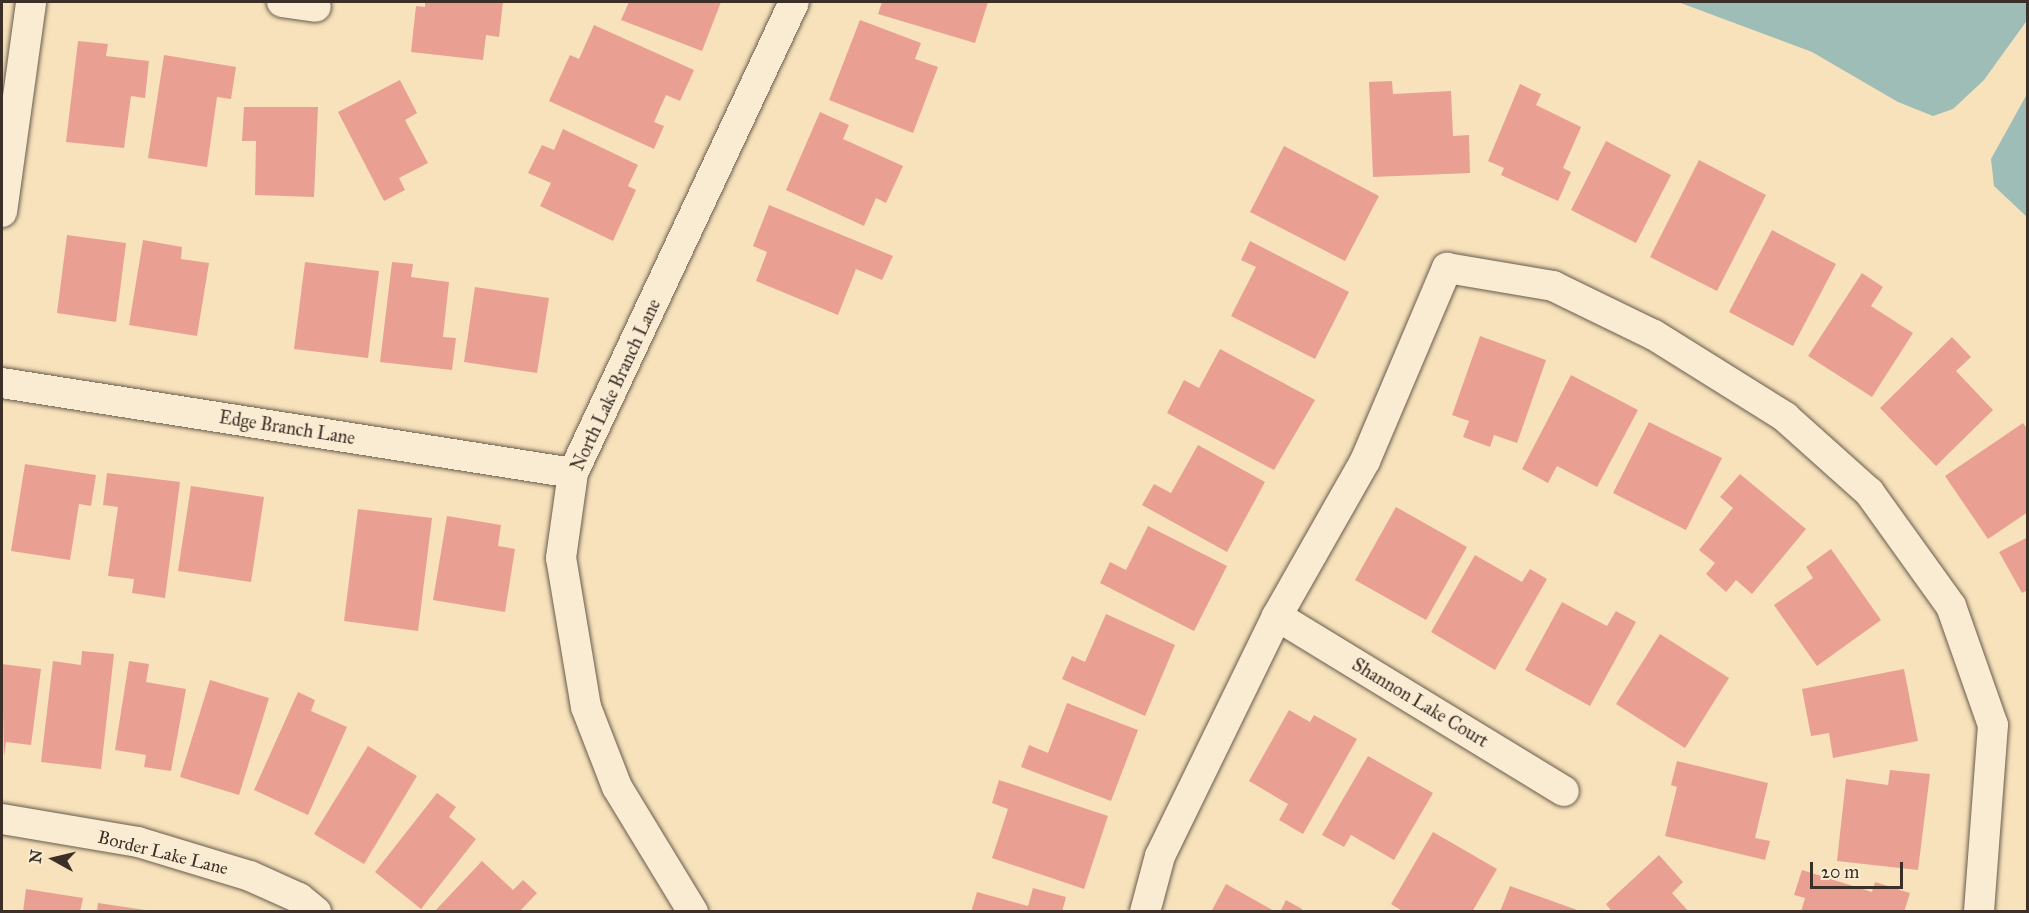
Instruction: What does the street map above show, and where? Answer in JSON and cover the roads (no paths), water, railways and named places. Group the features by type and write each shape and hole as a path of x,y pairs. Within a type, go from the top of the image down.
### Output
{"street":[{"path":"2,212 31,2"},
{"path":"282,2 316,7"},
{"name":"North Lake Branch Lane","path":"680,908 617,787 586,708 561,558 573,473 794,2"},
{"path":"1145,912 1160,856 1277,616 1365,461 1447,268 1553,286 1654,335 1785,417 1869,492 1951,606 1993,725 1979,912"},
{"name":"Edge Branch Lane","path":"2,383 573,473"},
{"name":"Shannon Lake Court","path":"1277,616 1564,791"},
{"name":"Border Lake Lane","path":"2,819 138,842 250,876 299,898 316,912"}],"water":[{"path":"1678,2 2027,2 2028,19 1984,80 1953,109 1933,116 1898,102 1812,52"},
{"path":"2027,94 2027,217 1994,186 1991,159"}]}
